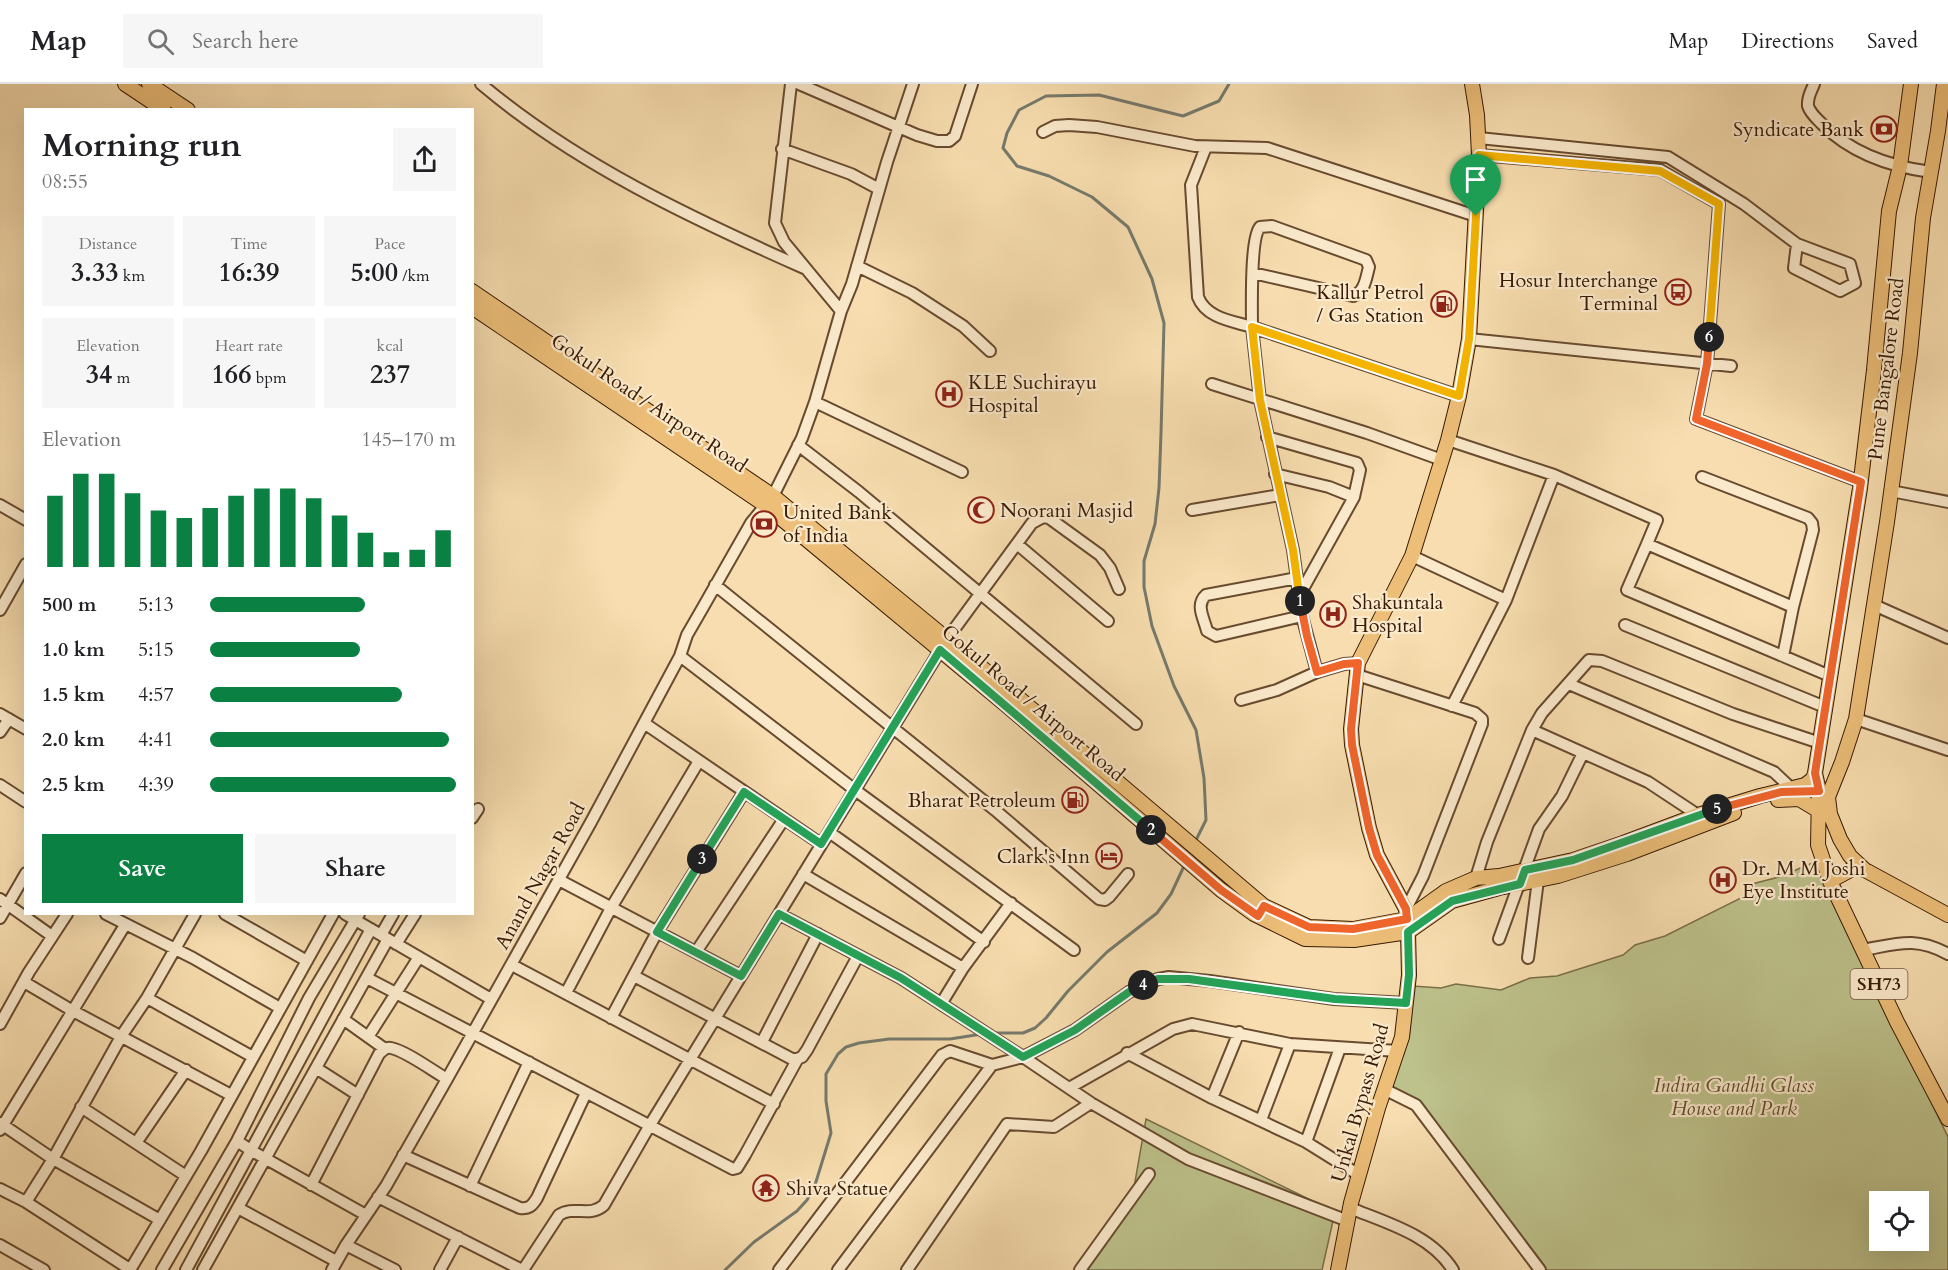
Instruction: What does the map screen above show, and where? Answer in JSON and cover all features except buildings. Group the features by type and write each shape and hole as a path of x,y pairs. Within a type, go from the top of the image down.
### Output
{"main road":[{"path":"125,84 161,108"},
{"path":"149,84 185,108"},
{"path":"1407,920 1377,855 1369,828 1352,745 1351,729 1357,669 1412,556 1448,440 1459,396 1469,339 1479,155 1472,84"},
{"name":"Pune Bangalore Road","path":"1911,84 1900,166 1889,211 1861,482 1815,773 1840,839 1850,856 1865,870 1948,915"},
{"name":"Pune Bangalore Road","path":"1830,881 1818,845 1819,811 1824,794 1842,762 1856,718 1891,491 1910,353 1923,218 1944,84"},
{"name":"Gokul Road / Airport Road","path":"474,292 769,500 1182,837 1231,879 1261,911"},
{"name":"Gokul Road / Airport Road","path":"474,308 769,500"},
{"name":"Gokul Road / Airport Road","path":"943,644 1221,890 1261,911 1309,927 1353,929 1407,920 1452,901 1698,815 1785,793 1824,794"},
{"name":"Gokul Road / Airport Road","path":"1407,920 1446,891 1476,878 1522,877 1538,880 1558,876 1627,854 1762,803 1810,783 1815,773"},
{"path":"1785,793 1819,811"},
{"path":"1830,881 1854,868 1865,870"},
{"name":"SH73","path":"1830,881 1897,1023 1948,1119"},
{"name":"Unkal Bypass Road","path":"1338,1270 1359,1175 1402,1037 1409,975 1407,920"}],"street":[{"path":"481,84 545,133 592,165 738,239 807,269"},
{"path":"791,84 775,223 784,242 841,311"},
{"path":"799,84 898,127 937,141 949,141 955,136 972,84"},
{"name":"Anand Nagar Road","path":"334,1266 404,1155 512,964 680,656 687,635 751,523 769,500 798,445 815,402 841,311 913,84"},
{"path":"1814,84 1808,97 1810,112 1844,142 1883,161 1931,172"},
{"path":"1043,132 1055,126 1069,125 1097,127 1206,147 1267,148 1476,216"},
{"path":"1479,138 1668,158 1744,204 1797,244 1851,264 1855,283 1840,291 1794,268 1797,244"},
{"path":"1206,147 1191,185 1198,297 1201,306 1213,315 1459,396"},
{"path":"782,148 851,174 879,189"},
{"path":"1479,155 1660,171 1719,204 1707,364 1696,419 1861,482"},
{"path":"1253,273 1353,296 1360,292 1369,263 1361,258 1266,225 1256,231 1253,273 1252,327 1260,400 1293,550 1302,616 1317,672"},
{"path":"856,266 937,309 963,326 990,351"},
{"path":"1469,339 1731,366"},
{"path":"1212,384 1367,433 1442,460"},
{"path":"815,402 962,472"},
{"path":"1267,437 1357,463 1360,470 1354,497 1299,596"},
{"path":"1448,440 1554,475 1657,520 1627,590 1830,676"},
{"path":"798,445 980,592 1136,724"},
{"path":"1275,474 1329,487 1354,497"},
{"path":"1452,706 1506,600 1554,475"},
{"path":"1702,477 1808,518 1812,523 1813,530 1783,656"},
{"path":"1891,491 1948,502"},
{"path":"1191,510 1280,495"},
{"path":"0,505 24,519"},
{"path":"378,1197 522,1270 559,1215 566,1210 591,1212 599,1210 943,644 1037,519 1049,518 1100,555 1110,568 1119,590"},
{"path":"1017,544 1108,621"},
{"path":"1647,544 1793,607"},
{"path":"1412,556 1506,600"},
{"path":"1297,578 1206,596 1201,600 1200,606 1207,630 1216,636 1302,616"},
{"path":"0,610 4,592 21,581"},
{"path":"715,585 995,810 1099,898 1105,900 1109,897 1128,874"},
{"path":"1874,605 1948,639"},
{"path":"1625,625 1825,707"},
{"path":"680,656 855,790 1074,950"},
{"path":"1476,878 1487,842 1532,730 1542,713 1588,660 1595,659 1732,714 1820,743"},
{"path":"1241,700 1276,690 1317,672 1344,664 1480,716 1482,724 1407,920"},
{"path":"1569,684 1774,772 1785,793"},
{"path":"0,732 4,716 24,728"},
{"path":"1856,718 1948,750"},
{"path":"644,723 821,844"},
{"path":"1532,730 1648,782 1698,815"},
{"path":"1499,939 1539,830 1563,796 1583,753"},
{"path":"566,993 611,908 699,761"},
{"path":"0,785 24,801"},
{"path":"612,1018 657,932 744,792"},
{"path":"696,952 784,819"},
{"path":"829,832 984,942"},
{"path":"803,874 963,968"},
{"path":"0,918 4,902 24,876"},
{"path":"559,880 741,976"},
{"path":"1528,958 1538,880"},
{"path":"4,902 51,936"},
{"path":"941,1004 963,968 1011,903"},
{"path":"779,914 901,978 1091,1103 1188,1159 1418,1238 1447,1261 1453,1270"},
{"path":"0,1024 51,936 66,915"},
{"path":"108,915 174,948 280,1008"},
{"path":"26,1202 194,915"},
{"path":"227,915 307,961"},
{"path":"0,1189 26,1202 130,1270 254,1057 332,915"},
{"path":"203,1270 367,978 393,915"},
{"path":"186,1270 252,1151 384,937 414,915"},
{"path":"162,1270 237,1141 309,998 358,917 384,937 491,999"},
{"path":"125,925 1,1126 53,1159 160,1220"},
{"path":"762,1042 818,934"},
{"path":"1863,950 1912,942 1927,945 1948,954"},
{"path":"367,978 733,1169 737,1168 797,1060 807,1050 858,956"},
{"path":"368,1037 419,957"},
{"path":"512,964 774,1104"},
{"path":"634,976 791,1059 797,1060"},
{"path":"779,1270 944,1052 954,1051 992,1065 1023,1057 1075,1030 1129,992 1158,979 1169,977 1335,999 1406,1003"},
{"path":"24,982 73,1011 122,1035 231,1095"},
{"path":"147,998 254,1057"},
{"path":"343,1019 385,1048 400,1052 447,1079"},
{"path":"1069,1088 1127,1053 1184,1025 1204,1025 1290,1044 1398,1051"},
{"path":"1212,1098 1239,1032"},
{"path":"1261,1120 1290,1044"},
{"path":"311,1185 379,1054 385,1048"},
{"path":"1306,1142 1340,1048"},
{"path":"1127,1053 1212,1098 1306,1142 1359,1175"},
{"path":"470,1185 529,1062"},
{"path":"838,1270 992,1065"},
{"path":"316,1068 358,1095"},
{"path":"136,1143 186,1070"},
{"path":"1384,1089 1416,1105 1540,1270"},
{"path":"404,1155 526,1209 533,1205 585,1093"},
{"path":"908,1270 1007,1124 1054,1127 1091,1103"},
{"path":"81,1107 186,1176"},
{"path":"237,1141 366,1215"},
{"path":"1080,1270 1149,1174"},
{"path":"238,1208 334,1266"},
{"path":"440,1270 458,1237"},
{"path":"0,1245 44,1270"},
{"path":"346,1245 395,1270"}],"green space":[{"name":"Indira Gandhi Glass House and Park","path":"1815,862 1948,1137 1948,1270 1545,1270 1415,1099 1390,1089 1412,1008 1413,986 1441,988 1456,984 1501,990 1530,978 1557,976 1623,955 1635,945 1665,936 1741,898 1752,884 1779,877"},
{"path":"1146,1119 1335,1212 1322,1270 1078,1270 1132,1199"}],"waterway":[{"path":"1195,842 1206,820 1204,778 1196,730 1174,686 1152,626 1144,587 1144,561 1155,524 1159,488 1164,323 1152,279 1128,227 1092,197 1049,176 1017,166 1003,148 1007,133 1019,110 1046,96 1099,95 1183,116 1219,101 1229,84"},
{"path":"992,1033 1023,1033 1035,1028 1107,952 1157,913 1171,894 1185,864"},
{"path":"725,1270 754,1242 797,1211 807,1200 815,1185 831,1133 826,1101 826,1074 838,1054 846,1047 859,1043 889,1039 950,1039 982,1034"}],"place":[{"name":"Syndicate Bank","path":"1884,129"},
{"name":"Hosur Interchange Terminal","path":"1678,292"},
{"name":"Kallur Petrol / Gas Station","path":"1444,304"},
{"name":"KLE Suchirayu Hospital","path":"949,394"},
{"name":"Noorani Masjid","path":"981,510"},
{"name":"United Bank of India","path":"764,524"},
{"name":"Shakuntala Hospital","path":"1333,614"},
{"name":"Bharat Petroleum","path":"1075,800"},
{"name":"Clark's Inn","path":"1109,856"},
{"name":"Dr. M M Joshi Eye Institute","path":"1723,880"},
{"name":"Shiva Statue","path":"766,1188"}],"route":[{"path":"1479,155 1660,171 1719,204 1707,364 1696,419 1861,482 1815,773 1819,791 1781,792 1760,796 1698,815 1573,860 1525,870 1520,884 1452,901 1408,932 1409,975 1406,1003 1335,999 1169,977 1147,983 1129,992 1075,1030 1023,1057 901,978 779,914 741,976 657,932 744,792 821,844 940,650 1221,890 1254,914 1258,916 1264,906 1309,927 1353,929 1407,919 1406,909 1377,855 1369,828 1352,745 1351,729 1358,663 1331,666 1317,672 1307,636 1293,550 1260,400 1252,327 1459,396 1469,339 1476,216 1479,155"}]}
